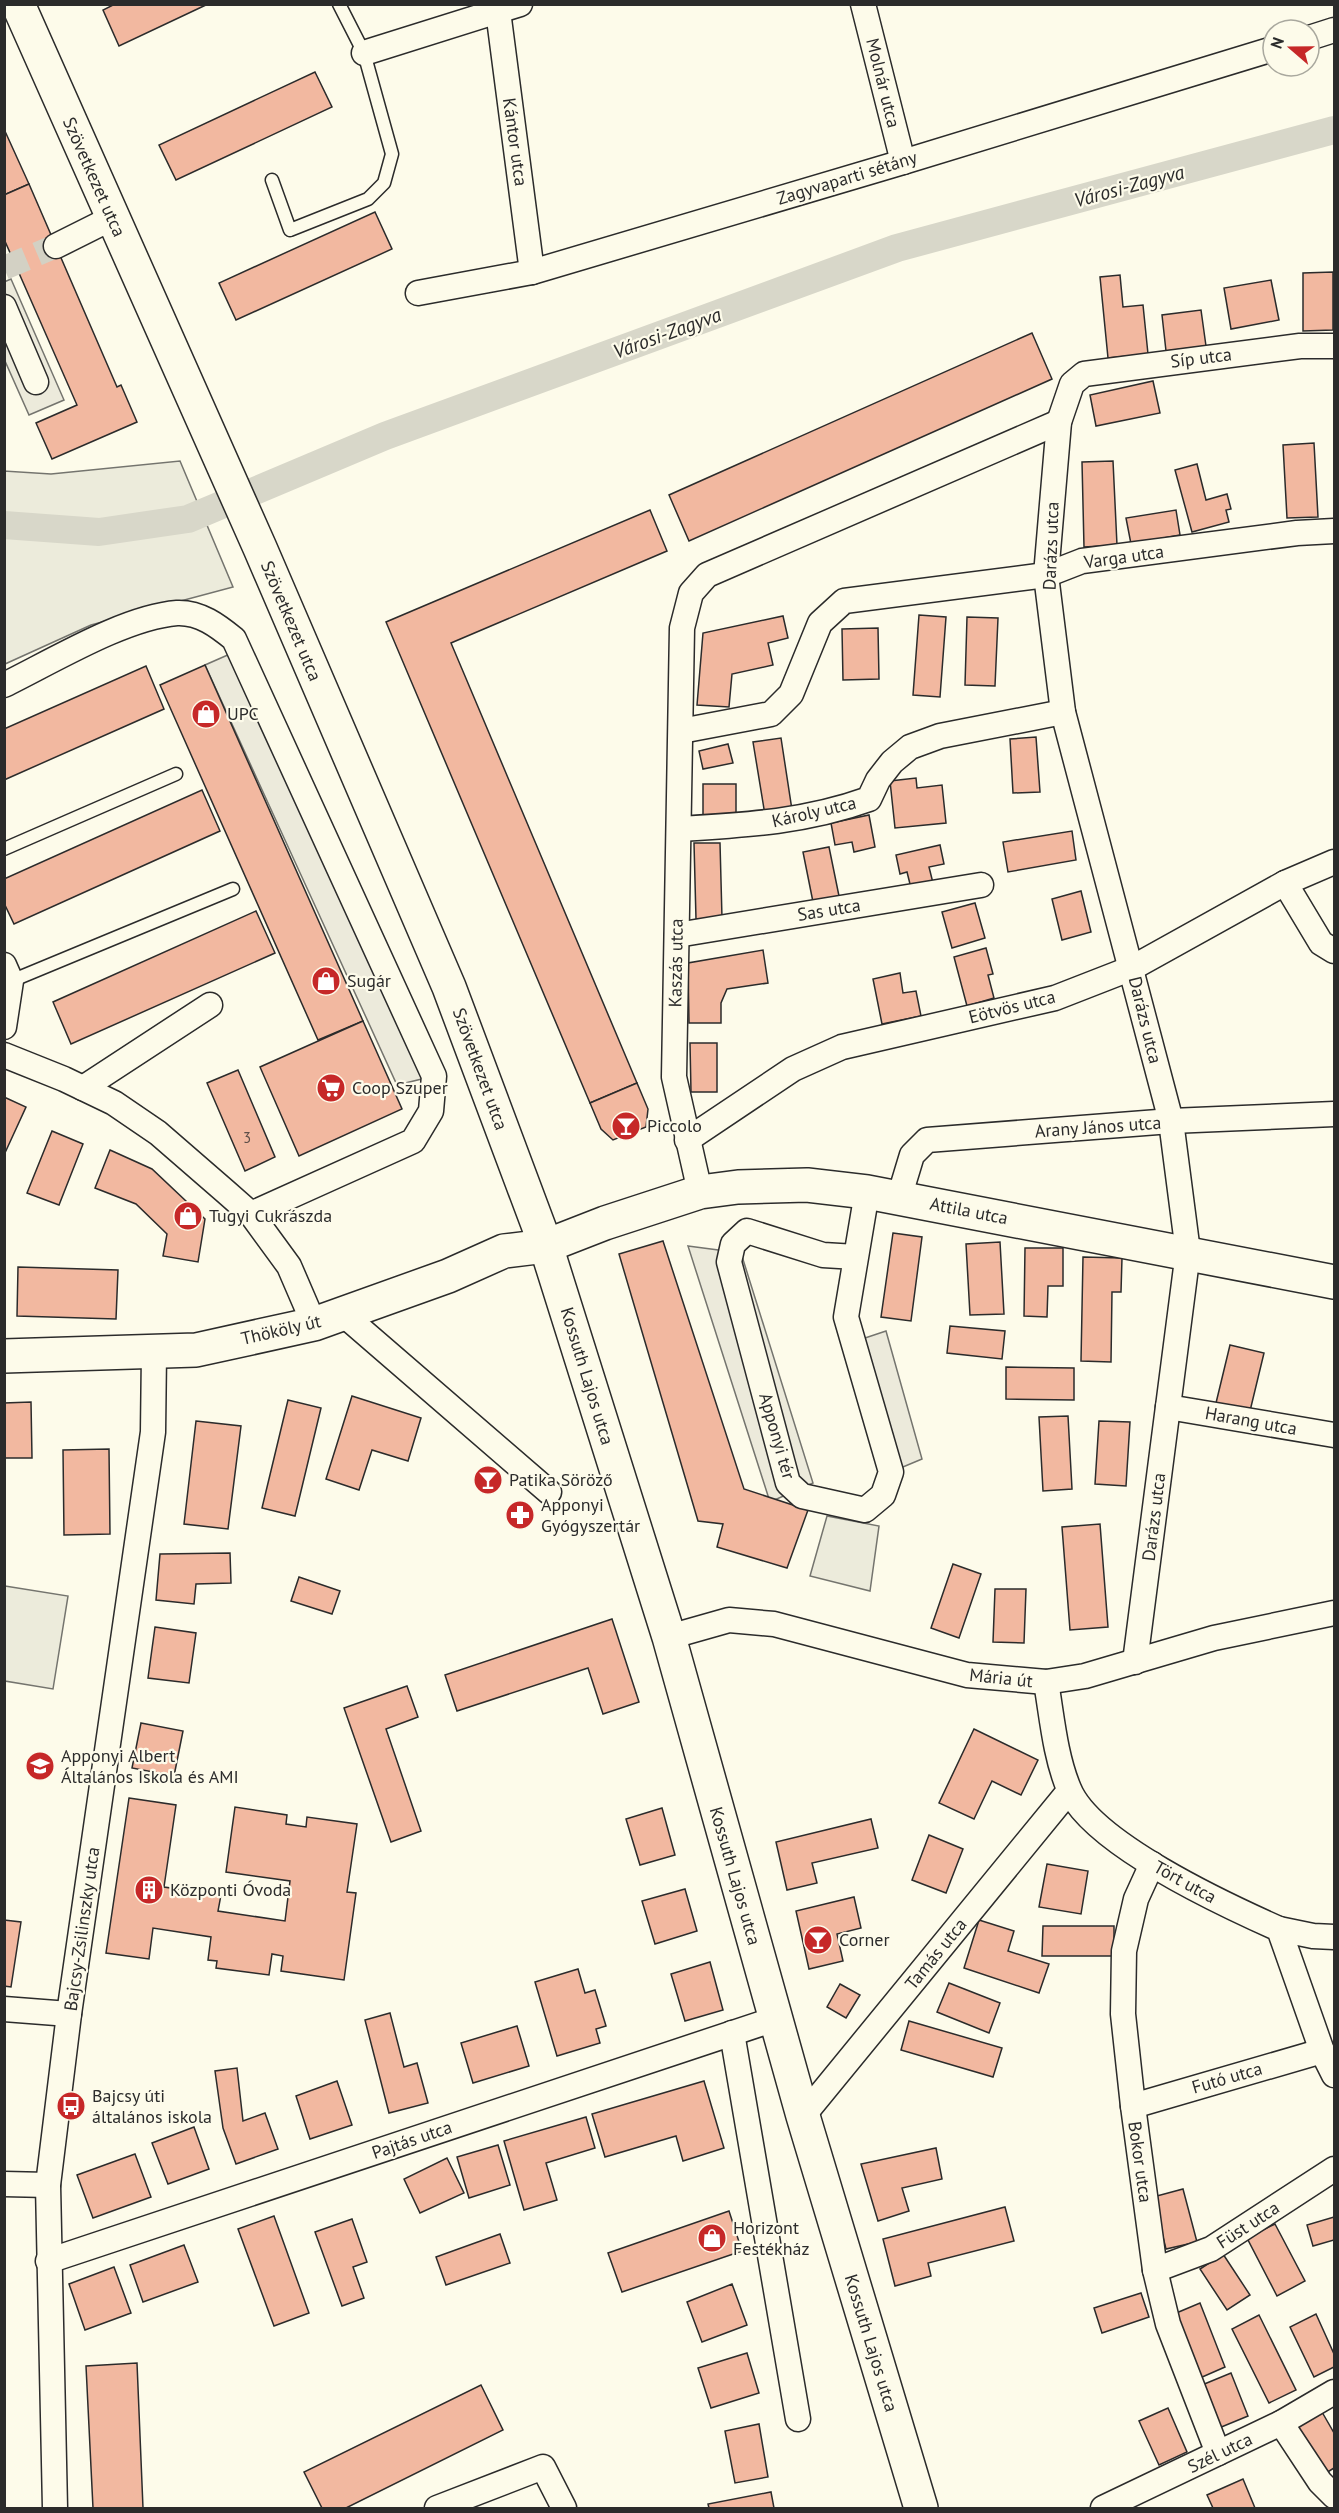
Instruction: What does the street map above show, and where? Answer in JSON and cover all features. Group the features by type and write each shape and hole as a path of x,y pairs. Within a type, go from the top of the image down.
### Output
{"street":[{"name":"Szövetkezet utca","path":"18,4 260,548 449,987 546,1246"},
{"name":"Molnár utca","path":"863,4 903,162"},
{"path":"364,53 509,8"},
{"name":"Kántor utca","path":"509,8 532,272"},
{"name":"Zagyvaparti sétány","path":"418,293 532,272 1261,53"},
{"path":"56,246 112,218"},
{"path":"4,307 36,382"},
{"name":"Síp utca","path":"1072,384 1084,374 1300,346 1335,346"},
{"name":"Darázs utca","path":"1072,384 1059,422 1046,575 1063,712 1171,1121 1188,1252 1135,1662"},
{"name":"Kaszás utca","path":"700,1192 674,1077 682,628 691,593 707,574 1059,422"},
{"name":"Varga utca","path":"681,731 771,714 791,694 820,623 844,601 1046,575 1082,561 1297,533 1335,531"},
{"path":"4,685 130,623 179,613 212,621 234,639 434,1076 431,1111 414,1141 251,1214"},
{"name":"Károly utca","path":"679,829 761,825 841,809 869,799 878,780 891,762 910,747 940,735 1063,712"},
{"name":"Eötvös utca","path":"687,1140 793,1069 842,1047 1055,998 1132,968 1285,883 1335,862"},
{"path":"1285,883 1321,943 1335,951"},
{"name":"Sas utca","path":"677,935 981,885"},
{"path":"4,1027 8,973"},
{"path":"83,1088 210,1005"},
{"path":"4,1055 114,1103 158,1133 251,1214 329,1319 549,1492"},
{"name":"Arany János utca","path":"898,1198 912,1155 927,1140 1171,1121 1335,1114"},
{"name":"Attila utca","path":"605,1223 700,1192 738,1187 807,1185 867,1192 1335,1282"},
{"name":"Apponyi tér","path":"856,1257 823,1255 747,1232 733,1244 729,1262 788,1483 802,1496 865,1510 884,1495 891,1472 846,1317 867,1192"},
{"name":"Thököly út","path":"4,1356 196,1350 329,1319 448,1276 504,1251 546,1246 605,1223"},
{"name":"Kossuth Lajos utca","path":"546,1246 669,1637 803,2116 921,2508"},
{"name":"Bajcsy-Zsilinszky utca","path":"55,2508 48,2185 69,2014 153,1432 154,1353"},
{"name":"Harang utca","path":"1168,1407 1335,1435"},
{"name":"Mária út","path":"669,1637 729,1620 774,1624 967,1675 1046,1682 1085,1676 1214,1638 1335,1613"},
{"name":"Tört utca","path":"1046,1682 1061,1765 1069,1791 1095,1826 1152,1864 1230,1908 1279,1929 1313,1936 1335,1937"},
{"name":"Tamás utca","path":"803,2116 1069,1791"},
{"name":"Bokor utca","path":"1152,1864 1136,1899 1124,1951 1123,2014 1133,2106 1155,2270 1168,2324 1218,2453"},
{"path":"1279,1929 1322,2051 1335,2075"},
{"path":"4,2009 69,2014"},
{"name":"Pajtás utca","path":"48,2261 775,2019"},
{"path":"732,2033 798,2419"},
{"name":"Futó utca","path":"1133,2106 1322,2051"},
{"name":"Füst utca","path":"1155,2270 1211,2249 1335,2169"},
{"path":"4,2184 48,2185"},
{"name":"Szél utca","path":"1103,2508 1281,2423 1335,2392"},
{"path":"1281,2423 1320,2482 1335,2496"},
{"path":"437,2508 543,2467 564,2508"}],"lane":[{"path":"272,180 290,230 369,200 384,183 392,154 364,53 339,4"},
{"path":"4,849 176,774"},
{"path":"8,973 233,889"}],"shaded area":[{"path":"11,279 64,400 29,415 5,361 4,282"},
{"path":"180,461 233,587 91,625 5,664 4,471 51,474"},
{"path":"239,650 434,1076 397,1085 205,665"},
{"path":"688,1246 741,1253 813,1483 770,1502"},
{"path":"886,1331 922,1459 891,1472 853,1342"},
{"path":"827,1516 879,1526 870,1591 810,1576"},
{"path":"5,1586 68,1596 53,1689 5,1681"}],"building":[{"path":"115,4 208,4 119,46 103,10"},
{"path":"315,72 332,107 176,180 159,145"},
{"path":"4,129 29,184 4,195"},
{"path":"29,184 117,387 121,385 137,422 52,459 36,423 77,405 4,239 4,195"},
{"path":"375,212 392,249 236,320 219,283"},
{"path":"1333,272 1333,330 1303,331 1303,273"},
{"path":"1120,275 1123,307 1143,305 1148,354 1108,358 1100,277"},
{"path":"1271,280 1279,320 1231,329 1224,288"},
{"path":"1201,310 1206,346 1166,351 1162,315"},
{"path":"1032,333 1052,379 689,541 669,495"},
{"path":"1153,381 1160,413 1096,426 1090,395"},
{"path":"1314,443 1318,517 1287,518 1283,445"},
{"path":"1113,461 1117,545 1084,547 1082,462"},
{"path":"1197,464 1206,500 1227,494 1231,509 1226,510 1229,522 1192,532 1175,470"},
{"path":"650,510 667,551 451,643 637,1083 590,1103 386,622"},
{"path":"1176,510 1180,535 1131,544 1126,518"},
{"path":"919,615 946,617 940,697 913,695"},
{"path":"783,616 788,638 768,643 773,665 732,674 729,707 697,705 703,633"},
{"path":"967,617 998,618 995,686 965,685"},
{"path":"878,628 879,679 843,680 842,629"},
{"path":"205,665 363,1021 318,1040 160,685"},
{"path":"146,666 164,709 4,780 4,729"},
{"path":"1036,737 1040,792 1013,793 1010,739"},
{"path":"781,738 792,810 765,815 753,742"},
{"path":"728,744 733,763 703,769 699,751"},
{"path":"916,778 917,788 942,785 946,823 895,828 890,781"},
{"path":"703,784 736,784 736,816 703,816"},
{"path":"202,790 220,831 14,924 4,903 4,879"},
{"path":"869,815 875,847 854,852 852,842 835,845 831,823"},
{"path":"1072,831 1076,860 1008,872 1003,842"},
{"path":"694,843 720,843 722,918 696,919"},
{"path":"940,845 944,864 929,867 933,883 911,888 907,872 900,874 896,855"},
{"path":"829,847 839,896 813,902 803,852"},
{"path":"1081,891 1091,932 1062,940 1052,899"},
{"path":"975,903 985,938 952,948 942,912"},
{"path":"256,911 275,953 71,1044 53,1002"},
{"path":"986,948 993,974 988,975 994,998 967,1006 954,957"},
{"path":"763,950 768,983 727,989 721,1003 721,1023 689,1023 688,963"},
{"path":"900,973 903,993 916,991 921,1016 882,1024 873,979"},
{"name":"Coop Szuper","path":"363,1021 402,1109 299,1156 260,1067"},
{"path":"690,1043 717,1043 717,1092 691,1092"},
{"path":"238,1070 275,1157 245,1171 207,1083"},
{"path":"637,1083 648,1109 646,1127 613,1140 601,1129 590,1103"},
{"path":"4,1097 26,1107 4,1155"},
{"path":"52,1131 83,1144 59,1205 27,1193"},
{"path":"110,1150 152,1169 205,1219 198,1262 163,1256 167,1234 136,1204 95,1188"},
{"path":"893,1233 922,1237 911,1321 881,1317"},
{"path":"663,1241 744,1489 808,1510 787,1568 717,1547 723,1524 698,1521 619,1254"},
{"path":"1000,1242 1004,1314 970,1315 966,1244"},
{"path":"1025,1248 1063,1248 1063,1286 1048,1286 1047,1317 1024,1316"},
{"path":"1083,1257 1122,1258 1121,1292 1112,1292 1111,1362 1081,1361"},
{"path":"18,1267 118,1270 116,1319 17,1316"},
{"path":"950,1326 1005,1331 1002,1359 947,1353"},
{"path":"1230,1345 1264,1353 1250,1411 1216,1403"},
{"path":"1006,1367 1074,1368 1074,1400 1006,1399"},
{"path":"352,1396 421,1418 408,1461 372,1450 359,1490 326,1479"},
{"path":"288,1400 321,1408 295,1516 262,1508"},
{"path":"31,1402 32,1458 4,1458 4,1403"},
{"path":"1068,1416 1072,1489 1043,1491 1039,1417"},
{"path":"196,1421 241,1426 228,1529 184,1524"},
{"path":"1099,1421 1130,1422 1126,1486 1095,1484"},
{"path":"109,1449 110,1534 64,1535 63,1450"},
{"path":"1100,1524 1108,1627 1070,1630 1062,1527"},
{"path":"230,1553 231,1583 196,1584 194,1604 156,1600 160,1554"},
{"path":"953,1564 981,1574 959,1638 931,1628"},
{"path":"299,1577 340,1591 332,1614 291,1601"},
{"path":"995,1589 1026,1589 1024,1643 993,1642"},
{"path":"612,1619 639,1702 603,1714 588,1668 457,1711 445,1675"},
{"path":"155,1627 196,1633 189,1683 148,1678"},
{"path":"407,1686 418,1717 386,1729 421,1831 391,1842 344,1708"},
{"path":"141,1723 183,1731 174,1776 132,1768"},
{"path":"974,1729 1038,1760 1021,1795 992,1781 974,1819 939,1803"},
{"name":"Központi Óvoda","path":"129,1798 176,1805 164,1887 221,1895 218,1911 285,1921 290,1881 226,1872 235,1807 287,1815 286,1824 306,1827 307,1817 357,1824 347,1892 356,1893 344,1980 281,1971 283,1956 272,1954 269,1975 216,1968 217,1961 208,1960 211,1937 153,1928 149,1959 106,1953"},
{"path":"662,1808 675,1855 640,1865 626,1819"},
{"path":"871,1819 878,1848 812,1863 817,1883 787,1890 776,1842"},
{"path":"929,1835 963,1849 946,1893 912,1880"},
{"path":"1047,1864 1088,1871 1081,1914 1039,1907"},
{"path":"685,1889 697,1931 655,1944 642,1901"},
{"path":"854,1897 861,1928 837,1934 843,1961 809,1969 796,1911"},
{"path":"4,1920 21,1922 11,1987 4,1986"},
{"path":"979,1920 1014,1931 1008,1951 1049,1964 1039,1993 964,1968"},
{"path":"1043,1926 1114,1926 1114,1956 1042,1956"},
{"path":"710,1962 723,2010 685,2021 671,1974"},
{"path":"578,1969 585,1993 595,1990 606,2026 596,2029 600,2043 557,2056 535,1982"},
{"path":"949,1983 1000,2003 989,2033 937,2012"},
{"path":"840,1984 860,1995 846,2018 827,2007"},
{"path":"390,2013 404,2067 417,2063 428,2103 389,2113 365,2020"},
{"path":"909,2021 1002,2048 993,2077 901,2050"},
{"path":"517,2026 529,2066 473,2083 461,2043"},
{"path":"237,2068 243,2121 265,2113 278,2149 236,2164 223,2128 215,2071"},
{"path":"337,2081 352,2125 310,2139 296,2096"},
{"path":"704,2081 724,2148 683,2161 676,2136 605,2157 592,2114"},
{"path":"586,2117 595,2148 546,2163 557,2200 524,2210 504,2141"},
{"path":"194,2127 209,2169 168,2184 152,2143"},
{"path":"498,2145 510,2185 469,2198 457,2157"},
{"path":"936,2148 942,2179 902,2188 909,2211 878,2221 861,2164"},
{"path":"135,2154 151,2197 93,2218 77,2175"},
{"path":"447,2158 464,2193 420,2213 404,2179"},
{"path":"1183,2189 1197,2242 1166,2249 1153,2197"},
{"path":"1005,2207 1014,2241 928,2263 931,2276 895,2286 883,2239"},
{"path":"729,2211 742,2251 622,2292 608,2253"},
{"path":"274,2216 309,2313 274,2326 238,2229"},
{"path":"1334,2217 1334,2240 1313,2246 1307,2225"},
{"path":"352,2219 367,2262 353,2267 364,2298 342,2306 315,2232"},
{"path":"1275,2224 1305,2281 1277,2296 1247,2238"},
{"path":"500,2234 510,2263 446,2285 436,2257"},
{"path":"184,2245 198,2282 143,2302 130,2265"},
{"path":"1223,2254 1250,2295 1227,2310 1200,2269"},
{"path":"114,2267 131,2313 85,2330 69,2284"},
{"path":"732,2284 747,2325 702,2342 687,2302"},
{"path":"1141,2293 1149,2317 1102,2333 1094,2308"},
{"path":"1200,2303 1225,2367 1200,2378 1174,2314"},
{"path":"1316,2314 1334,2354 1334,2367 1314,2377 1290,2327"},
{"path":"1259,2315 1296,2390 1269,2403 1232,2329"},
{"path":"747,2353 759,2393 711,2408 698,2368"},
{"path":"137,2363 143,2508 93,2508 86,2366"},
{"path":"1231,2373 1248,2416 1219,2428 1202,2385"},
{"path":"481,2385 503,2430 346,2508 322,2508 304,2472"},
{"path":"1168,2408 1187,2452 1159,2465 1139,2421"},
{"path":"1322,2412 1334,2433 1334,2468 1323,2475 1295,2428"},
{"path":"759,2424 768,2477 735,2483 725,2431"},
{"path":"1243,2479 1255,2508 1213,2508 1207,2495"},
{"path":"771,2492 774,2508 709,2508 708,2504"}],"waterway":[{"name":"Városi-Zagyva","path":"4,525 99,532 188,519 385,436 897,248 1334,130"}],"tunnel":[{"path":"4,268 56,246"}],"place":[{"name":"UPC","path":"206,714"},
{"name":"Sugár","path":"326,981"},
{"name":"Coop Szuper","path":"331,1088"},
{"name":"Piccolo","path":"626,1126"},
{"name":"Tugyi Cukrászda","path":"188,1216"},
{"name":"Patika Söröző","path":"488,1480"},
{"name":"Apponyi Gyógyszertár","path":"520,1515"},
{"name":"Apponyi Albert Általános Iskola és AMI","path":"40,1766"},
{"name":"Központi Óvoda","path":"149,1890"},
{"name":"Corner","path":"818,1940"},
{"name":"Bajcsy úti általános iskola","path":"71,2106"},
{"name":"Horizont Festékház","path":"712,2238"}]}
